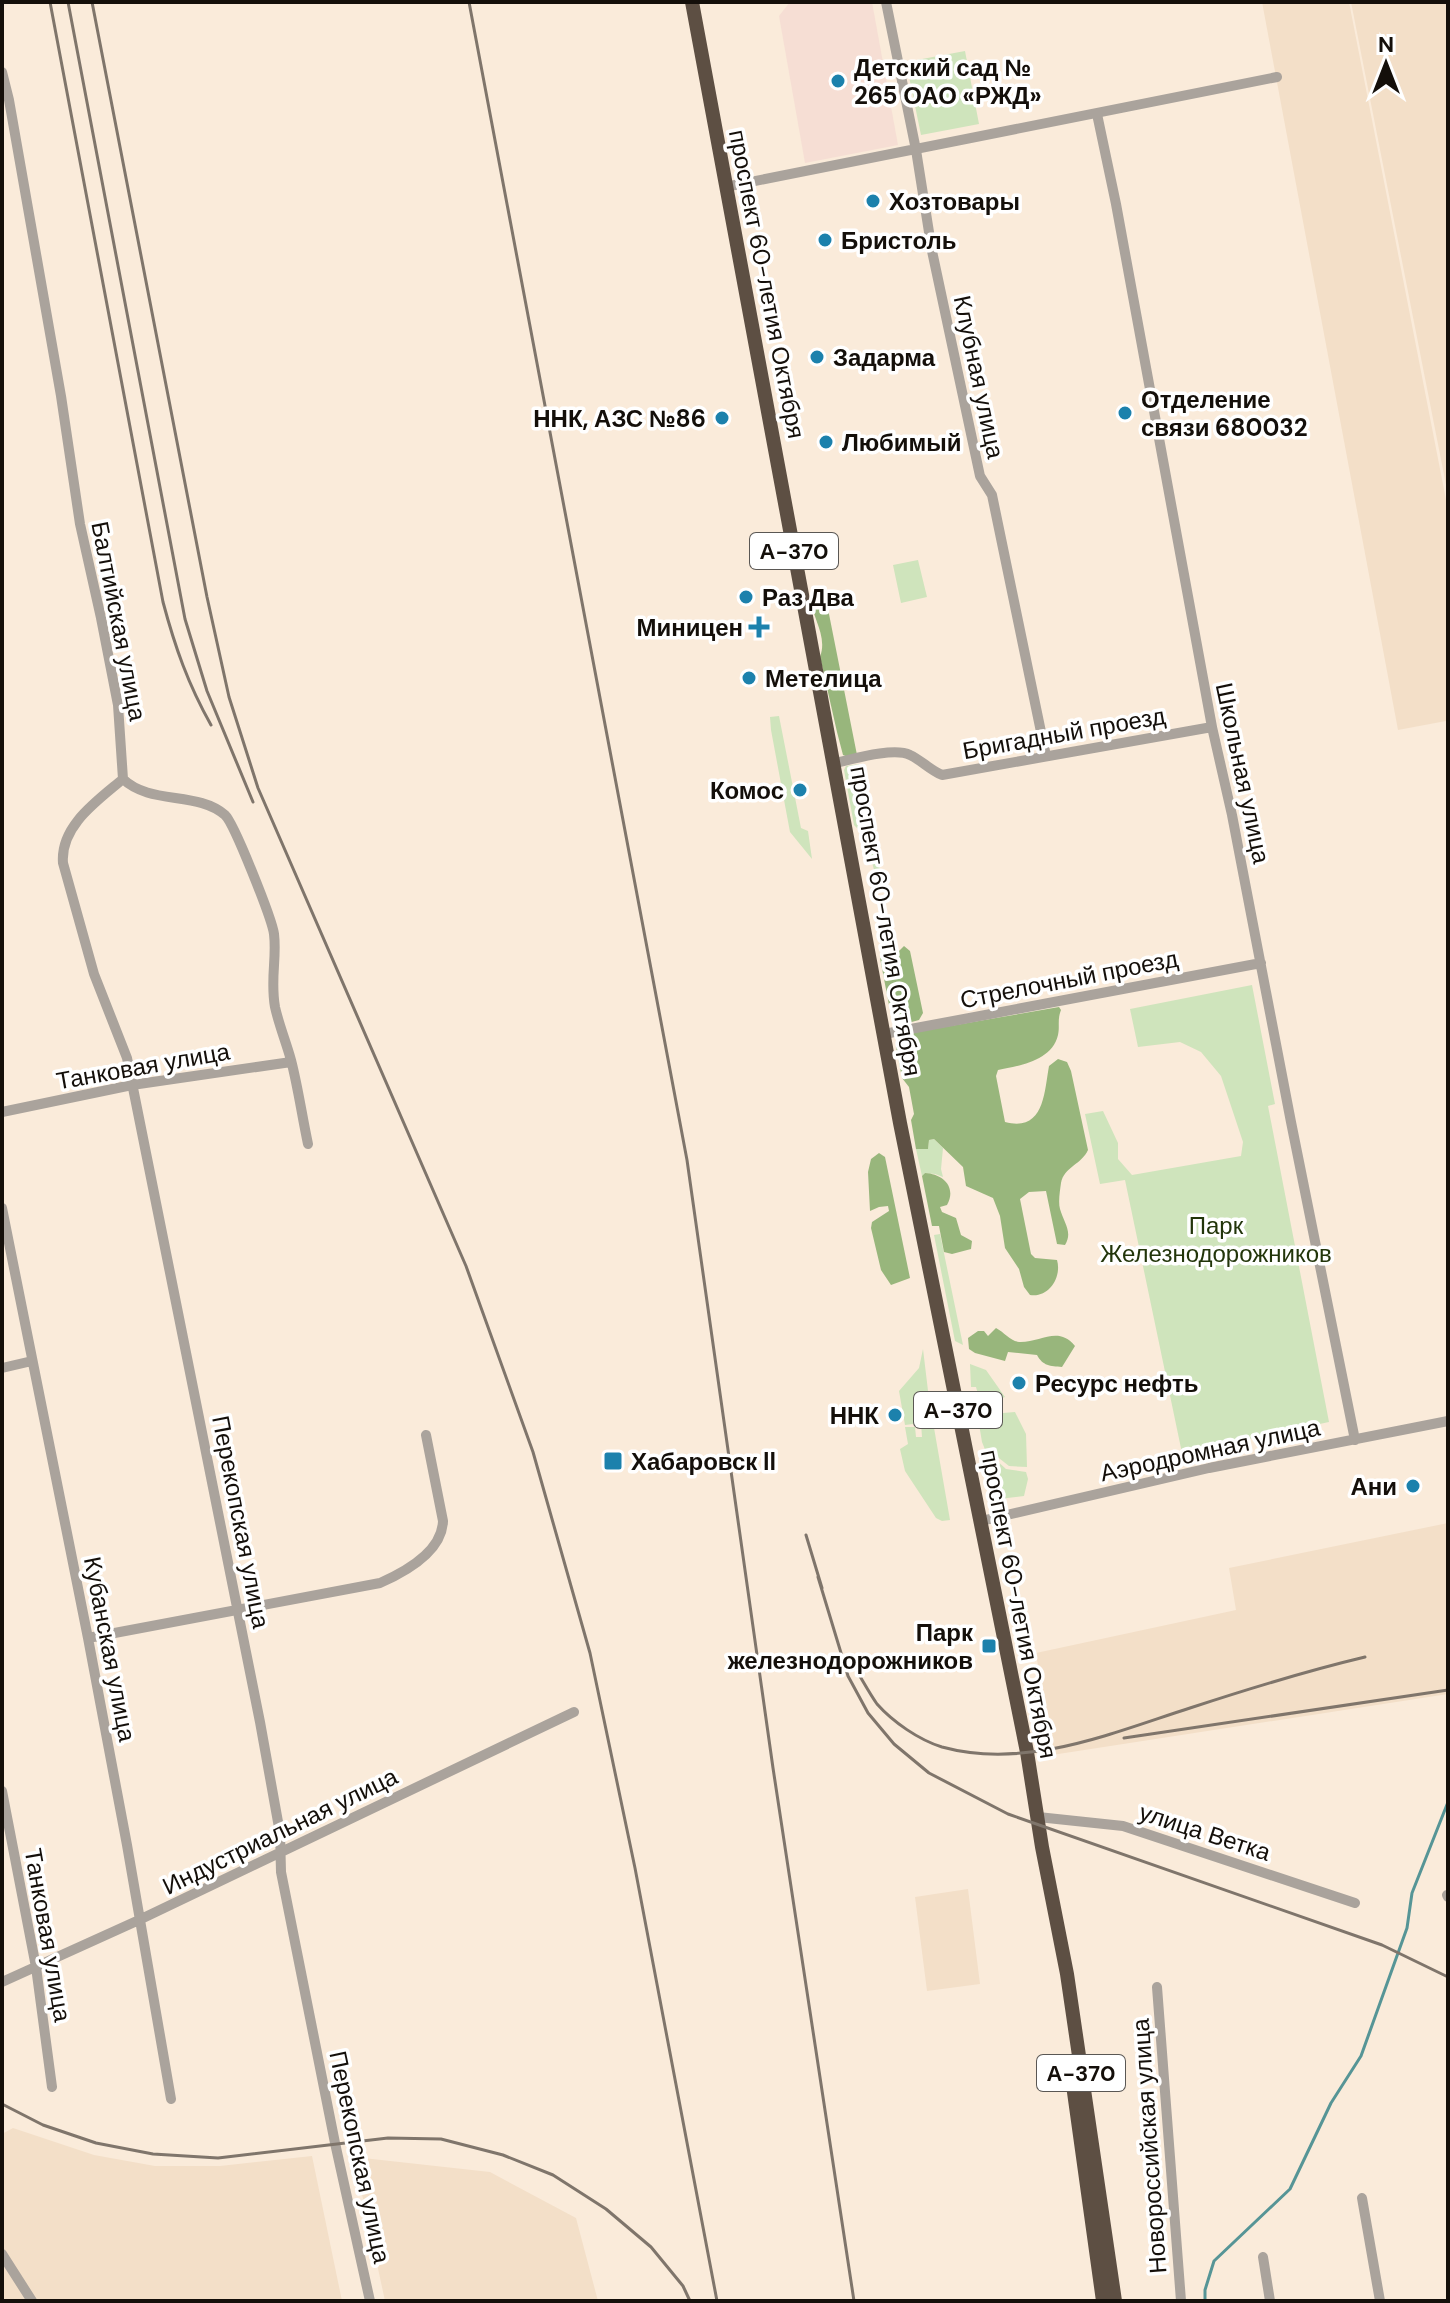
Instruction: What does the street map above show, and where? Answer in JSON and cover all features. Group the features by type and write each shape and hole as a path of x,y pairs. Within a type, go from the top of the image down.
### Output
{"highway":[{"name":"проспект 60-летия Октября","path":"692,2 884,1034 1067,1974 1115,2301"},
{"name":"проспект 60-летия Октября","path":"1042,1847 1043,1881 1103,2301"}],"street":[{"name":"Клубная улица","path":"886,2 916,150 932,251 967,416 980,476 992,495 1046,756"},
{"name":"Балтийская улица","path":"2,72 61,396 80,524 118,705 123,779"},
{"path":"725,187 1277,77"},
{"name":"Школьная улица","path":"1097,114 1212,727 1355,1440"},
{"name":"Бригадный проезд","path":"835,763 900,751 942,775 1212,727"},
{"path":"123,779 144,793 192,801 217,810 229,820 274,933 272,989 308,1144"},
{"name":"Перекопская улица","path":"123,779 73,825 62,852 94,974 127,1058 239,1611 280,1833 281,1872 370,2301"},
{"name":"Стрелочный проезд","path":"884,1034 1261,963"},
{"name":"Танковая улица","path":"2,1112 132,1085 291,1062"},
{"name":"Кубанская улица","path":"2,1208 88,1638 171,2099"},
{"path":"2,1368 32,1361"},
{"name":"Аэродромная улица","path":"981,1521 1209,1468 1448,1421"},
{"path":"88,1638 380,1583 415,1563 440,1537 443,1521 426,1435"},
{"name":"Индустриальная улица","path":"2,1982 139,1920 574,1712"},
{"name":"Танковая улица","path":"2,1791 36,1967 52,2087"},
{"name":"улица Ветка","path":"1038,1817 1123,1826 1355,1903"},
{"name":"Новороссийская улица","path":"1157,1987 1181,2301"},
{"path":"1362,2198 1380,2301"},
{"path":"2,2254 32,2301"},
{"path":"1263,2257 1270,2301"}],"shaded area":[{"name":"Детский сад № 265 ОАО «РЖД»","path":"790,2 872,2 898,145 805,163 779,16"},
{"path":"1262,2 1349,2 1448,510 1448,728 1446,721 1398,730"},
{"path":"1351,2 1448,2 1448,495"},
{"path":"1448,1523 1448,1694 1052,1755 1036,1653 1236,1610 1229,1568"},
{"path":"968,1889 980,1984 927,1991 915,1897"},
{"path":"13,2128 94,2155 155,2166 220,2166 312,2156 342,2301 2,2301 2,2134"},
{"path":"354,2157 490,2172 576,2218 598,2301 385,2301"}],"green space":[{"path":"965,51 979,124 921,135 906,62"},
{"path":"918,560 927,597 901,603 893,565"},
{"path":"812,592 827,604 857,755 843,755 820,657 822,640 812,608"},
{"path":"779,716 801,828 808,831 812,859 790,832 771,730 770,717"},
{"path":"859,764 882,881 877,881 865,836 854,825 844,770 846,766"},
{"path":"904,946 910,951 923,1013 919,1020 908,1023 889,1005 880,958 896,954"},
{"name":"Парк Железнодорожников","path":"1252,985 1275,1104 1268,1106 1329,1422 1182,1453 1125,1180 1100,1184 1085,1114 1103,1111 1118,1143 1118,1159 1132,1175 1241,1156 1243,1142 1221,1076 1201,1052 1180,1042 1138,1047 1130,1009"},
{"path":"1059,1007 1058,1035 1049,1051 1034,1061 998,1070 996,1076 1005,1122 1018,1124 1035,1116 1040,1108 1049,1066 1058,1059 1067,1062 1088,1150 1066,1173 1061,1183 1059,1206 1068,1232 1065,1245 1057,1244 1046,1191 1029,1192 1020,1199 1031,1254 1035,1258 1057,1260 1058,1267 1056,1279 1048,1290 1030,1295 1024,1287 1019,1269 1005,1248 1000,1216 993,1198 966,1186 963,1167 934,1139 929,1140 928,1149 916,1149 909,1087 902,1078 896,1047 901,1040 907,1062 912,1065 914,1053 910,1033"},
{"path":"934,1139 943,1148 943,1177 925,1173 922,1176 916,1149 928,1149 929,1140"},
{"path":"879,1153 885,1157 910,1278 891,1285 881,1270 871,1228 872,1222 889,1211 888,1206 870,1211 868,1172 871,1159"},
{"path":"925,1173 943,1179 949,1187 947,1205 940,1207 942,1212 956,1218 961,1235 972,1241 971,1249 952,1254 944,1252 939,1226 932,1226 922,1176"},
{"path":"940,1234 963,1345 955,1341 934,1235"},
{"path":"996,1328 1019,1342 1055,1336 1069,1340 1075,1346 1062,1367 1047,1365 1037,1355 1008,1352 1005,1361 969,1349 968,1338 978,1331 984,1331 988,1336"},
{"path":"923,1349 950,1520 936,1518 905,1471 900,1449 908,1444 905,1427 915,1427 916,1437 922,1437 921,1423 905,1425 899,1391 919,1368"},
{"path":"970,1364 986,1370 1005,1397 980,1401 976,1387 971,1387"},
{"path":"997,1403 1003,1413 1015,1412 1026,1434 1027,1467 1009,1466 986,1452 976,1406"},
{"path":"987,1456 1006,1469 1026,1472 1028,1479 1024,1496 995,1497"}],"waterway":[{"path":"1205,2301 1205,2290 1214,2261 1290,2189 1331,2103 1361,2056 1407,1928 1412,1893 1448,1802"}],"railway":[{"path":"50,2 163,602 183,665 211,725"},
{"path":"68,2 185,619 207,691 253,802"},
{"path":"92,2 229,697 258,788 466,1266 533,1452 590,1653 635,1868 717,2301"},
{"path":"469,2 687,1160 773,1768 854,2301"},
{"path":"806,1535 822,1588"},
{"path":"818,1577 848,1676 868,1713 894,1744 929,1773 1008,1814 1382,1945 1448,1977"},
{"path":"858,1673 883,1711 916,1735 942,1747 974,1753 1005,1754 1068,1746 1255,1687 1365,1657"},
{"path":"1124,1738 1448,1690"},
{"path":"2,2104 43,2125 96,2143 153,2154 218,2158 388,2138 441,2139 503,2155 553,2175 606,2209 651,2247 683,2286 690,2301"}],"place":[{"name":"Детский сад № 265 ОАО «РЖД»","path":"838,81"},
{"name":"Хозтовары","path":"873,201"},
{"name":"Бристоль","path":"825,240"},
{"name":"Задарма","path":"817,357"},
{"name":"Отделение связи 680032","path":"1125,413"},
{"name":"ННК, АЗС №86","path":"722,418"},
{"name":"Любимый","path":"826,442"},
{"name":"Раз Два","path":"746,597"},
{"name":"Миницен","path":"759,627"},
{"name":"Метелица","path":"749,678"},
{"name":"Комос","path":"800,790"},
{"name":"Ресурс нефть","path":"1019,1383"},
{"name":"ННК","path":"895,1415"},
{"name":"Хабаровск II","path":"613,1461"},
{"name":"Ани","path":"1413,1486"},
{"name":"Парк железнодорожников","path":"989,1646"}]}
